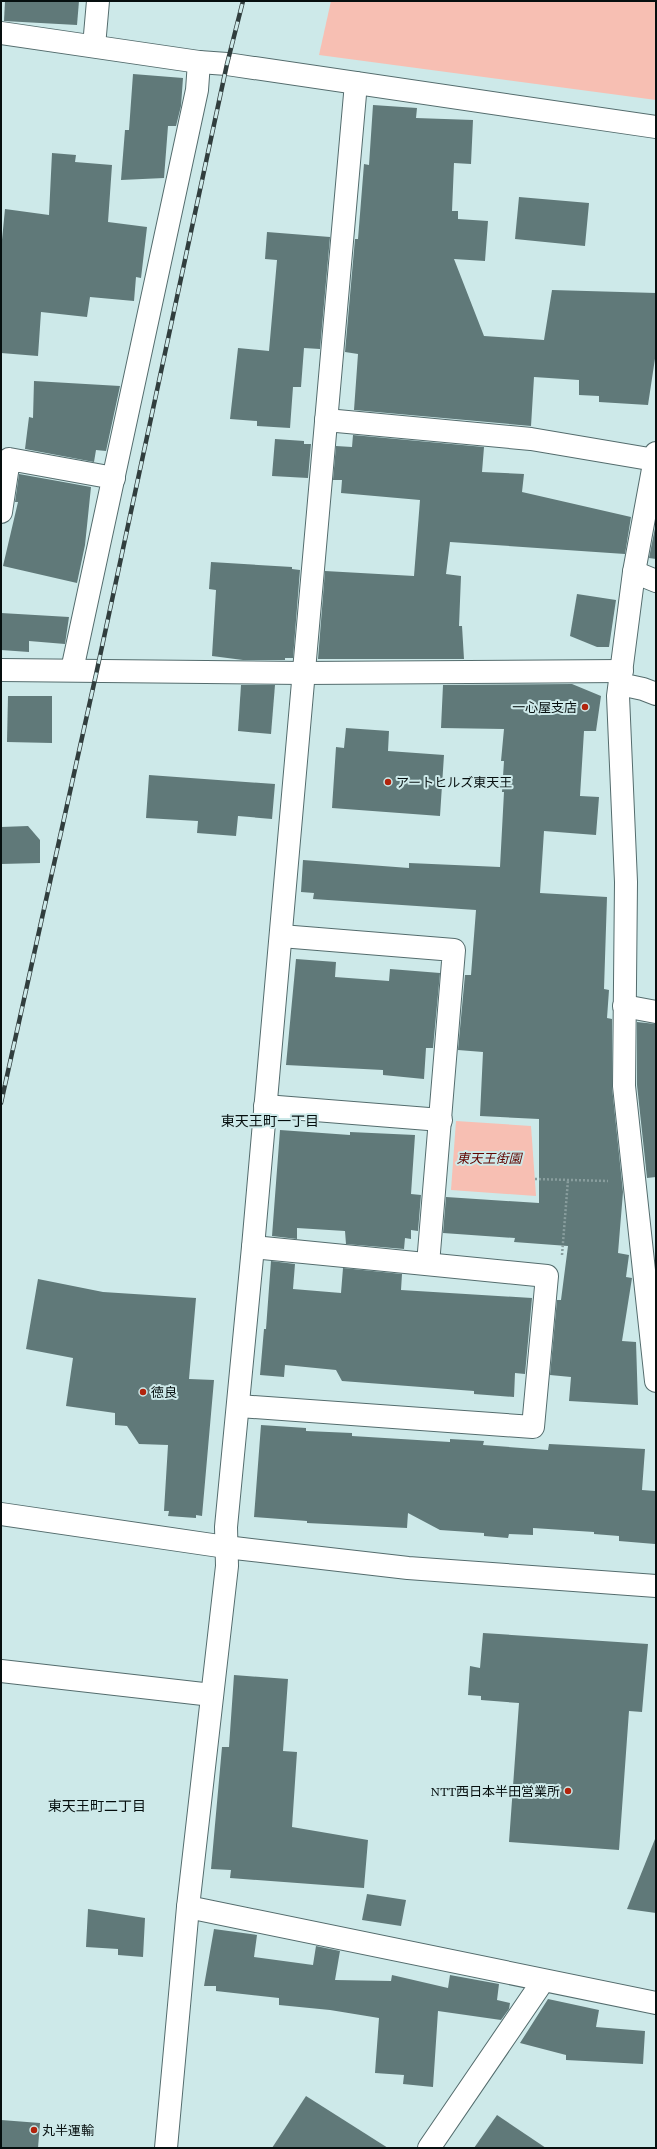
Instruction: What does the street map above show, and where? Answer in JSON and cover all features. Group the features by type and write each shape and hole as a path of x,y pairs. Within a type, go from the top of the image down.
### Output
{"street":[{"path":"94,46 98,1"},
{"path":"1,33 198,62 227,64 656,127"},
{"path":"72,670 197,90 198,62"},
{"path":"166,2148 188,1907 226,1566 226,1526 239,1406 356,83"},
{"path":"326,420 531,439 655,456 634,572 618,696 626,882 624,1086 656,1381"},
{"path":"1,512 9,459 114,478"},
{"path":"634,572 656,581"},
{"path":"1,670 621,678 656,694"},
{"path":"281,936 454,950 428,1264"},
{"path":"624,1006 656,1012"},
{"path":"265,1106 440,1120"},
{"path":"239,1406 532,1427 547,1276 253,1247"},
{"path":"1,1514 226,1547 408,1568 656,1586"},
{"path":"1,1671 212,1695"},
{"path":"188,1907 518,1973 543,1981 656,2003"},
{"path":"429,2148 543,1981"}],"path":[{"path":"535,1179 635,1182"},
{"path":"547,1276 561,1263 568,1180"}],"green space":[{"path":"331,1 656,1 656,100 319,55"},
{"name":"東天王街園","path":"456,1121 531,1126 536,1196 451,1190"}],"building":[{"path":"5,1 79,1 77,25 4,21"},
{"path":"133,74 183,78 181,106 176,126 168,126 164,178 121,180 125,130 129,130"},
{"path":"373,105 417,108 416,118 473,120 471,164 454,163 452,211 458,211 458,219 488,221 485,261 454,259 484,336 544,340 552,290 656,293 656,352 648,405 599,402 599,396 579,395 579,380 534,377 531,426 354,410 358,354 345,352 355,239 358,239 364,164 369,165"},
{"path":"52,153 76,155 75,162 112,165 108,222 147,227 141,278 136,277 134,301 90,297 87,317 41,312 38,356 1,353 1,250 5,209 49,215"},
{"path":"519,197 589,203 585,246 515,239"},
{"path":"267,232 330,237 320,349 304,348 301,387 293,387 290,428 257,426 257,421 230,419 238,348 269,351 277,260 265,259"},
{"path":"34,381 120,386 106,451 96,450 94,462 25,449 29,417 33,418"},
{"path":"353,435 484,447 482,472 524,474 522,492 631,517 625,554 450,542 446,574 461,576 459,626 462,626 464,659 318,659 325,571 414,576 420,500 341,493 342,480 333,480 336,446 352,447"},
{"path":"275,439 304,441 304,444 311,444 308,478 272,476"},
{"path":"19,474 91,487 85,545 77,583 3,566 18,502 15,502"},
{"path":"656,523 656,559 649,558"},
{"path":"211,562 292,567 292,569 300,570 293,658 285,658 285,660 243,660 212,656 216,590 209,589"},
{"path":"577,594 616,600 609,647 597,647 570,636"},
{"path":"1,613 69,617 65,644 29,641 29,652 1,650"},
{"path":"572,684 601,696 596,731 584,731 580,796 599,797 596,835 544,831 540,893 607,897 604,989 609,990 607,1018 612,1019 612,1087 623,1192 618,1253 629,1255 626,1277 632,1278 622,1341 636,1342 638,1405 569,1401 571,1377 550,1375 557,1300 561,1300 568,1246 514,1242 515,1238 443,1233 446,1197 539,1203 539,1119 480,1116 483,1052 458,1050 465,975 471,975 476,910 313,899 314,893 301,892 303,860 409,868 409,863 500,867 504,792 502,792 504,761 501,761 504,729 441,728 443,685"},
{"path":"241,685 275,685 271,734 238,731"},
{"path":"8,696 52,696 52,743 7,742"},
{"name":"アートヒルズ東天王","path":"346,728 389,731 388,751 444,755 440,816 332,808 336,747 344,748"},
{"path":"149,775 275,784 272,819 238,816 236,836 197,833 198,821 146,818"},
{"path":"28,826 40,840 40,863 1,864 1,827"},
{"path":"296,959 336,962 335,977 389,981 390,969 440,973 433,1048 426,1048 424,1079 383,1075 383,1070 286,1065"},
{"path":"637,1022 656,1024 656,1177 647,1178 637,1085"},
{"path":"280,1130 350,1135 350,1132 415,1135 411,1194 421,1195 418,1231 411,1230 411,1239 405,1238 404,1249 346,1244 345,1231 297,1228 297,1239 272,1236"},
{"path":"271,1261 295,1264 293,1289 341,1293 343,1268 402,1274 401,1290 532,1298 525,1374 515,1373 514,1397 474,1394 474,1391 342,1381 336,1370 285,1365 284,1377 260,1375 264,1329 266,1329"},
{"path":"38,1279 103,1292 196,1298 189,1379 214,1380 202,1516 196,1515 196,1518 168,1516 169,1511 164,1511 168,1445 139,1444 127,1426 115,1425 115,1413 66,1406 73,1358 26,1349"},
{"path":"261,1425 306,1428 306,1431 352,1433 352,1436 450,1442 450,1439 484,1441 483,1445 548,1450 549,1444 645,1449 642,1490 655,1491 655,1544 619,1541 619,1536 594,1534 594,1532 533,1528 533,1535 509,1534 508,1538 484,1536 484,1533 440,1530 408,1513 407,1528 307,1523 307,1521 254,1517"},
{"name":"NTT西日本半田営業所","path":"483,1633 648,1644 642,1712 629,1711 619,1850 509,1842 519,1703 481,1700 481,1696 468,1695 470,1666 480,1668"},
{"path":"234,1675 288,1679 283,1751 297,1752 292,1827 368,1840 364,1888 230,1878 231,1870 211,1869 222,1747 229,1747"},
{"path":"655,1839 656,1913 627,1909"},
{"path":"367,1894 406,1900 401,1926 362,1920"},
{"path":"88,1909 145,1918 143,1957 118,1955 118,1949 86,1947"},
{"path":"214,1929 257,1935 254,1957 313,1965 316,1946 340,1951 335,1980 391,1981 392,1975 448,1988 450,1975 499,1984 497,2000 510,2003 509,2009 501,2020 438,2011 433,2087 403,2084 404,2075 375,2073 379,2018 330,2010 279,2005 279,1998 216,1991 216,1986 204,1986"},
{"path":"548,1999 599,2010 596,2027 645,2031 643,2064 566,2060 566,2055 520,2043"},
{"path":"306,2096 388,2148 272,2148"},
{"path":"497,2115 546,2148 474,2148"},
{"name":"丸半運輸","path":"1,2120 40,2123 38,2148 1,2148"}],"railway":[{"path":"1,1103 97,670 227,64 243,1"}],"place":[{"name":"一心屋支店","path":"585,707"},
{"name":"アートヒルズ東天王","path":"388,782"},
{"name":"徳良","path":"143,1392"},
{"name":"NTT西日本半田営業所","path":"568,1791"},
{"name":"丸半運輸","path":"34,2130"}],"district":[{"name":"東天王町一丁目","path":"270,1121"},
{"name":"東天王町二丁目","path":"97,1806"}]}
